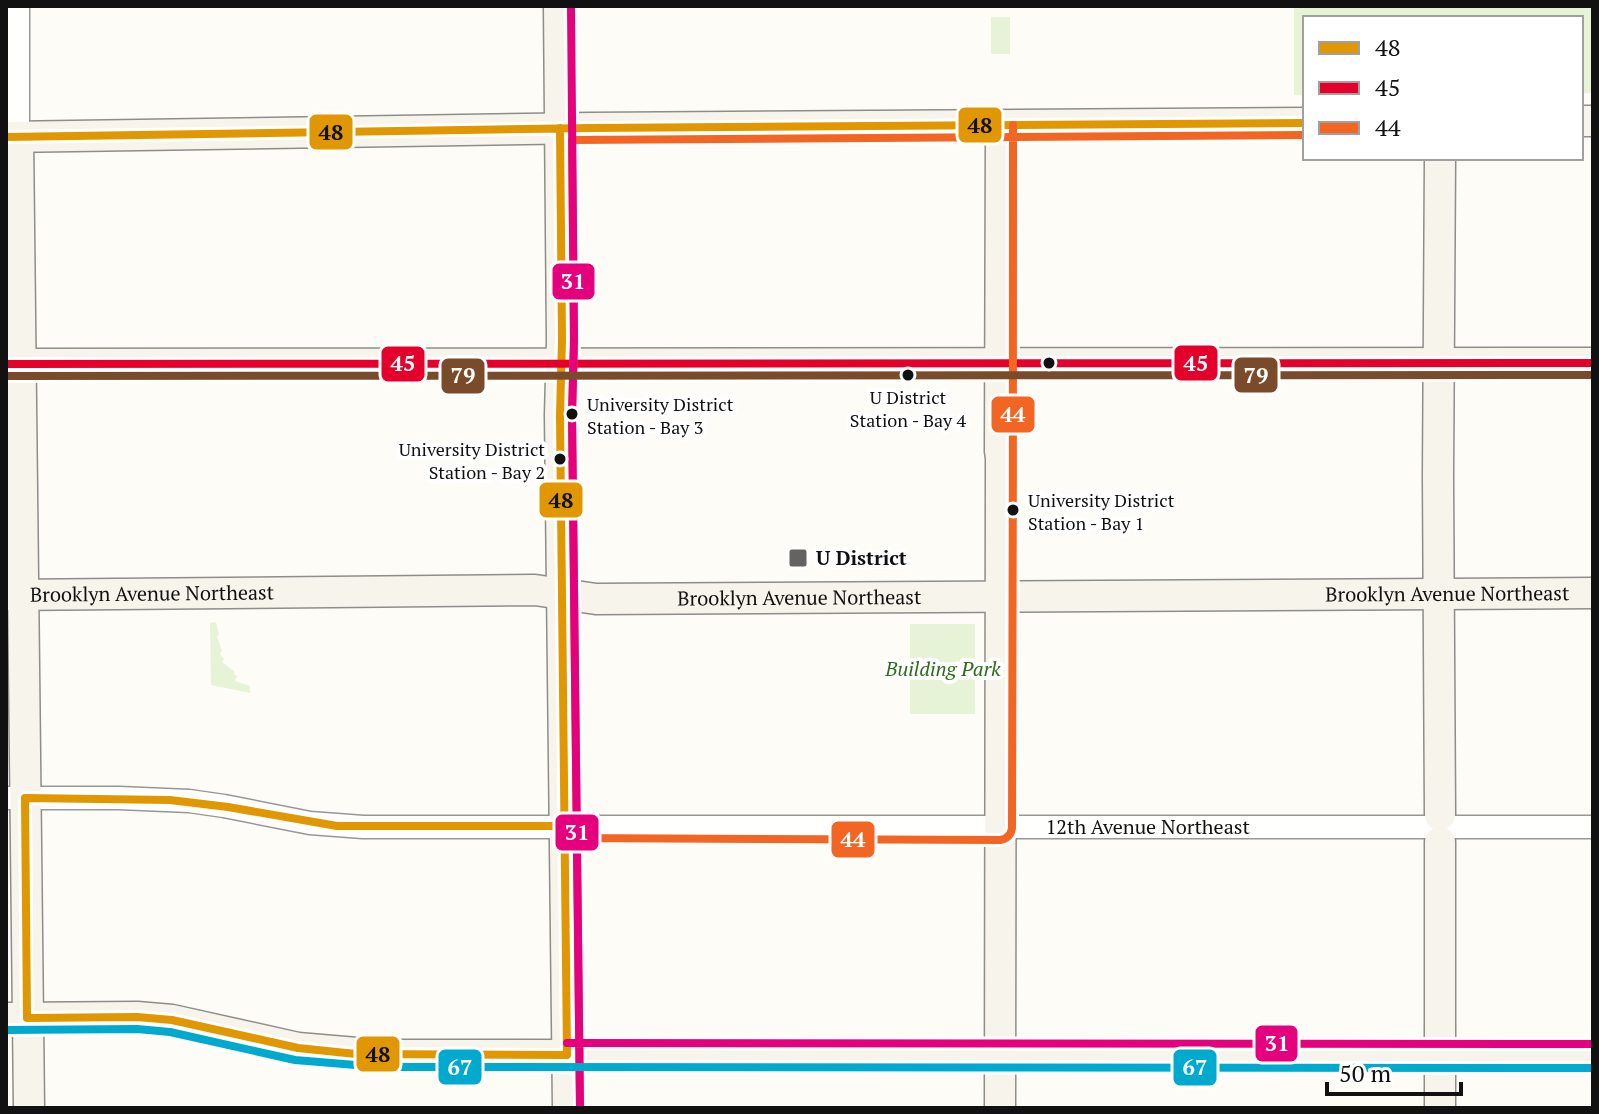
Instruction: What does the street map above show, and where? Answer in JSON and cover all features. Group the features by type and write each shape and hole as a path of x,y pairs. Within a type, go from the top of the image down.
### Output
{"street":[{"path":"18,6 12,137 17,1018 29,1108"},
{"path":"559,6 568,1108"},
{"path":"12,137 560,128 1303,123"},
{"path":"1000,1108 1001,125"},
{"path":"1440,160 1440,1108"},
{"path":"13,364 1593,363"},
{"name":"Brooklyn Avenue Northeast","path":"14,594 535,590 596,599 1593,593"},
{"name":"12th Avenue Northeast","path":"16,798 189,801 337,826 1593,827"},
{"path":"17,1018 137,1017 172,1020 298,1048 356,1054 1593,1056"}],"green space":[{"path":"1294,6 1593,6 1593,93 1583,93 1583,16 1303,16 1303,95 1294,95"},
{"path":"991,17 1010,17 1010,54 991,54"},
{"path":"216,622 220,654 224,659 222,662 235,672 235,681 250,686 250,693 211,685 210,623"},
{"name":"Building Park","path":"910,624 975,624 975,714 910,714"}],"transit line":[{"name":"31","path":"571,6 580,1108"},
{"name":"48","path":"6,137 591,128 1303,123"},
{"name":"44","path":"564,838 1000,840 1010,835 1013,740 1013,125"},
{"name":"48","path":"560,128 567,1055 356,1054 298,1048 172,1020 137,1017 27,1018 25,798 170,800 337,826 564,826"},
{"name":"44","path":"580,1108 572,140 1303,135"},
{"name":"45","path":"6,364 1593,363"},
{"name":"79","path":"6,376 1593,375"},
{"name":"67","path":"6,1030 137,1029 170,1032 295,1060 380,1067 1593,1068"},
{"name":"31","path":"567,1043 1593,1044"}],"place":[{"name":"U District Station - Bay 4","path":"908,375"},
{"name":"University District Station - Bay 3","path":"572,414"},
{"name":"University District Station - Bay 2","path":"560,459"},
{"name":"University District Station - Bay 1","path":"1013,510"},
{"name":"U District","path":"798,558"}]}
